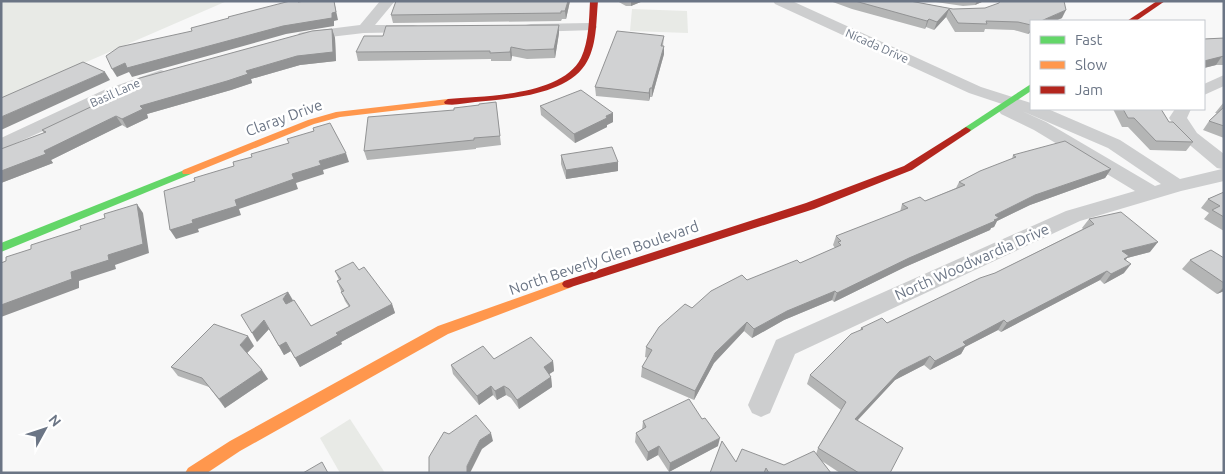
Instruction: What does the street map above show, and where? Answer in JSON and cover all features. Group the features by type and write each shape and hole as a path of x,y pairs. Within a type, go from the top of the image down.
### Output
{"main road":[{"name":"Claray Drive","path":"1,248 311,122 339,114 511,95 537,90 567,78 579,68 586,56 594,1"},
{"path":"1133,20 1162,1"},
{"name":"North Beverly Glen Boulevard","path":"193,473 235,446 443,330 604,271 810,206 908,168 1030,88"}],"street":[{"path":"364,29 388,1"},
{"name":"Nicada Drive","path":"780,1 820,21 1005,104 1152,193"},
{"path":"511,28 590,28"},
{"path":"286,40 314,34 364,29 433,29"},
{"name":"Basil Lane","path":"1,144 138,82 178,70"},
{"path":"1205,90 1224,80"},
{"name":"Nicada Drive","path":"1005,104 1030,108"},
{"name":"Nicada Drive","path":"1038,110 1114,144 1177,186"},
{"path":"1182,110 1178,118 1192,137 1224,164"},
{"name":"North Woodwardia Drive","path":"762,404 785,347 1073,216 1177,186 1224,175"}],"shaded area":[{"path":"1,1 227,1 1,99"},
{"path":"632,9 687,11 688,33 630,31"},
{"path":"350,419 385,473 340,473 320,438"}],"building":[{"path":"290,1 334,1 336,12 332,13 332,18 283,26 127,68 125,63 112,69 106,56 119,47 192,31 191,28"},
{"path":"396,1 568,1 565,11 561,11 561,13 391,15"},
{"path":"855,1 910,1 953,9 985,8 1000,1 1064,1 1066,10 1043,20 1030,20 1030,25 1018,22 986,21 987,24 958,23 949,9 937,22 929,19 927,21"},
{"path":"559,25 554,49 526,50 511,47 510,52 490,53 490,51 356,52 364,36 383,36 386,26"},
{"path":"332,29 333,52 297,56 246,71 248,74 227,81 140,106 143,109 122,119 116,116 44,151 46,154 1,171 1,149 46,132 42,130 135,86 133,81 312,31"},
{"path":"617,31 664,36 661,46 664,46 649,93 595,87"},
{"path":"1224,38 1224,56 1205,61 1205,39"},
{"path":"83,62 105,72 1,117 1,98"},
{"path":"581,90 613,113 606,116 607,118 574,134 540,106"},
{"path":"496,102 500,136 364,151 368,117 454,110 454,108"},
{"path":"1224,107 1224,126 1209,121"},
{"path":"1124,110 1162,110 1169,122 1173,122 1193,142 1156,141 1134,118 1128,118"},
{"path":"330,123 346,153 319,161 321,165 292,174 294,179 235,200 237,206 192,220 193,223 170,230 164,191 195,181 194,178 234,166 233,162 252,157 251,154 289,143 287,139 314,131 313,128"},
{"path":"1065,141 1111,169 1035,195 995,215 999,218 995,221 909,258 837,293 835,291 787,311 754,329 747,322 715,353 695,391 642,367 652,350 646,347 659,327 685,304 692,308 711,291 742,275 747,280 797,260 800,263 841,245 838,242 841,241 836,236 908,208 902,204 920,197 925,201 965,185 959,182 980,171 1016,157 1013,155"},
{"path":"612,147 618,162 566,170 561,155"},
{"path":"1224,192 1224,217 1212,210 1220,206 1208,199"},
{"path":"137,204 143,244 108,255 109,260 71,272 72,279 1,305 1,263 6,261 6,257 31,249 31,245 81,229 80,226 105,218 104,214"},
{"path":"1121,212 1158,242 1122,251 1129,256 1124,259 1131,264 1111,274 1107,271 1007,323 1004,320 963,342 966,345 935,361 930,356 900,371 855,419 903,448 890,473 859,473 818,448 846,402 810,375 851,334 882,318 887,323 980,278 995,273 1094,224 1089,219"},
{"path":"1211,250 1224,258 1224,283 1190,260"},
{"path":"353,262 359,270 364,267 392,304 336,333 338,335 295,358 286,342 279,346 264,320 252,333 241,315 288,292 283,299 286,304 294,300 311,326 350,306 341,292 344,291 337,281 341,279 335,271"},
{"path":"214,324 248,336 240,345 262,370 219,399 202,378 171,367"},
{"path":"531,337 553,361 544,367 551,377 517,400 509,389 504,386 495,391 491,386 477,396 451,365 483,346 494,359"},
{"path":"689,399 702,419 705,418 720,438 670,463 659,446 648,452 636,433 646,427 643,421"},
{"path":"476,415 491,433 480,440 467,466 467,473 429,473 429,457 444,432 449,434"},
{"path":"722,441 736,462 742,449 784,465 814,451 831,473 769,473 766,468 764,473 710,473"},
{"path":"322,462 328,473 303,473"}],"traffic: fast":[{"path":"966,130 1030,88"},
{"path":"1,248 187,172"}],"traffic: slow":[{"path":"187,172 311,122 339,114 448,102"},
{"path":"193,473 235,446 443,330 568,284"}],"traffic: jam":[{"path":"448,102 500,97 539,90 571,76 581,65 588,50 594,1"},
{"path":"1133,20 1162,1"},
{"path":"568,284 810,206 908,168 966,130"}]}
